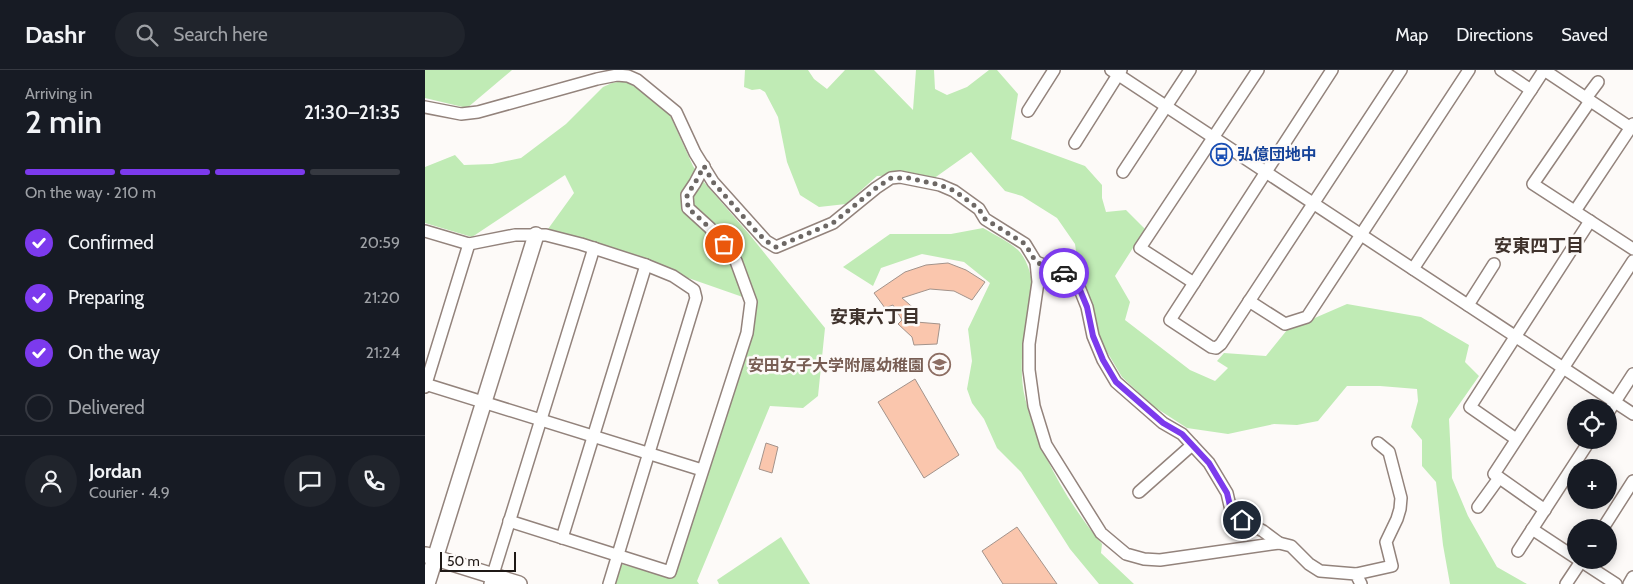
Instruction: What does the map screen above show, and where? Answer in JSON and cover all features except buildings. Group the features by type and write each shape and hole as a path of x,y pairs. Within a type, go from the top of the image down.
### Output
{"street":[{"path":"1027,111 1054,70"},
{"path":"1123,172 1190,70"},
{"path":"1194,283 1141,248 1258,70"},
{"path":"1332,70 1170,320 1211,347 1216,348 1221,344 1401,70"},
{"path":"1249,301 1285,324 1307,317 1469,70"},
{"path":"1501,70 1531,90"},
{"path":"1413,269 1544,70 1632,126 1575,211"},
{"path":"1075,142 1116,72 1563,368 1603,399"},
{"path":"425,107 461,114 478,112 597,79 627,76 637,80 676,112 695,153 713,182 755,230 766,241 776,247 833,223 891,178 900,177 940,185 955,191 979,209 985,219 1025,244 1036,262 1038,282 1029,344 1029,370 1034,406 1046,445 1101,533 1126,554 1144,559 1160,560 1279,543"},
{"path":"1598,82 1533,184 1633,250"},
{"path":"509,521 670,572 747,333 751,302 736,261 710,228 688,208 687,195 704,166"},
{"path":"1516,439 1470,406 1590,221"},
{"path":"425,231 469,244 515,235 546,235 645,265 673,276 694,290 696,298 609,584"},
{"path":"427,584 430,556 483,402 536,235"},
{"path":"469,244 425,385 703,470"},
{"path":"491,580 594,248"},
{"path":"1545,510 1494,474 1633,261"},
{"path":"1036,262 1075,278 1087,307 1093,336 1103,360 1116,382 1163,423 1182,434 1209,463 1227,493 1231,510 1242,520 1279,543 1291,546 1309,564 1320,571 1359,579 1392,566 1386,542 1397,519 1401,498 1389,452 1378,443"},
{"path":"1468,305 1494,264"},
{"path":"562,538 645,265"},
{"path":"1617,399 1633,374"},
{"path":"1617,408 1633,414"},
{"path":"1139,492 1192,445"},
{"path":"1518,551 1584,449"},
{"path":"1478,507 1499,478"},
{"path":"1609,519 1633,481"},
{"path":"1532,529 1567,552"},
{"path":"430,556 491,580 519,584"},
{"path":"1566,584 1574,569"},
{"path":"1593,569 1616,584"},
{"path":"1629,584 1633,578"}],"green space":[{"path":"425,70 512,70 467,108 425,98"},
{"path":"745,70 808,70 814,79 827,89 845,70 874,70 913,110 916,70 934,70 935,89 947,95 967,87 989,70 997,70 1018,94 1011,139 1085,166 1102,185 1102,198 1106,212 1126,210 1145,229 1115,276 1130,302 1125,320 1190,370 1215,381 1228,368 1217,361 1224,353 1266,356 1287,330 1347,304 1421,317 1469,345 1465,362 1479,376 1449,419 1452,478 1468,516 1497,567 1527,584 1450,584 1443,545 1436,482 1422,466 1422,440 1411,427 1418,401 1417,389 1347,386 1318,421 1297,425 1274,424 1228,434 1187,428 1153,406 1122,377 1097,335 1079,272 1075,244 1057,218 1022,196 1005,191 971,152 933,179 906,175 877,176 846,204 819,207 800,195 787,162 778,117 765,92 760,89 752,90 744,87"},
{"path":"624,81 648,94 669,113 693,166 703,181 749,234 825,328 818,396 803,408 770,406 697,581 699,584 615,584 621,564 673,578 757,302 548,229 574,193 565,175 472,237 425,223 425,167 455,155 464,165 492,164 521,158 566,124 603,87"},
{"path":"983,228 1018,250 1030,273 1032,287 1023,341 1022,376 1025,398 1031,418 1046,456 1077,511 1102,544 1101,553 1134,584 1099,584 1070,549 1021,472 997,448 984,419 972,403 967,389 972,361 968,329 990,283 964,262 922,254 881,268 873,286 843,267 890,234 951,234"},
{"path":"781,537 810,584 719,584 717,580"}],"way so far":[{"path":"724,244 688,208 687,195 704,166 713,182 755,230 766,241 776,247 833,223 876,188 891,178 900,177 940,185 955,191 979,209 985,219 1025,244 1036,262 1064,273"}],"place":[{"name":"弘億団地中","path":"1221,154"},
{"name":"安田女子大学附属幼稚園","path":"940,365"}],"district":[{"name":"安東四丁目","path":"1539,246"},
{"name":"安東六丁目","path":"875,317"}],"route":[{"path":"1064,273 1075,278 1087,307 1093,336 1103,360 1116,382 1163,423 1182,434 1209,463 1227,493 1231,510 1242,520"}]}
